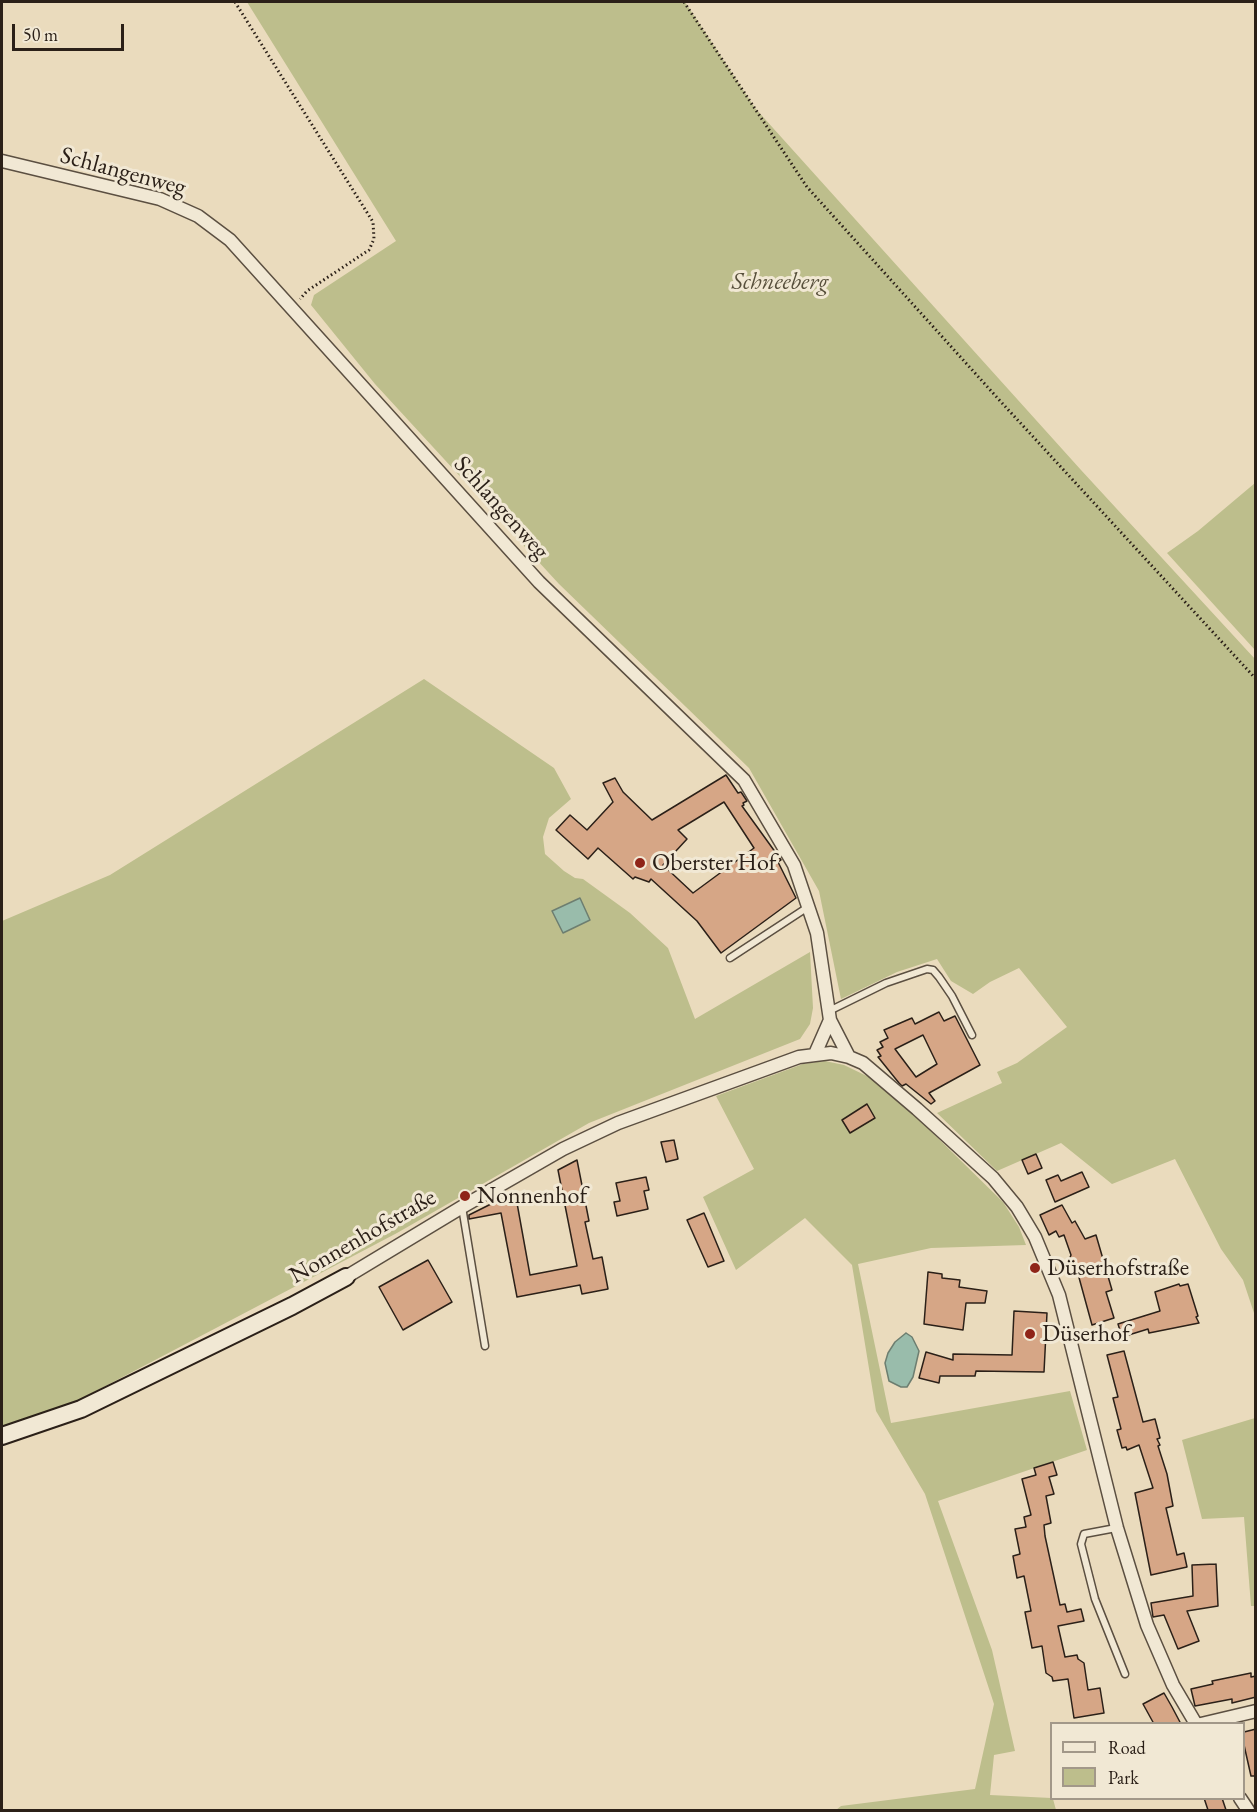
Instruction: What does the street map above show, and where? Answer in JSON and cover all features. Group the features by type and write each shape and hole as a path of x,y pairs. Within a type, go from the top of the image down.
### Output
{"street":[{"name":"Schlangenweg","path":"2,161 160,199 198,216 230,240 293,307 539,582 744,780 794,865 817,933 829,1016"},
{"path":"815,1054 829,1016"},
{"path":"829,1016 849,1057 863,1063 933,1122 993,1178 1017,1207 1035,1237 1059,1295 1117,1528 1147,1625 1173,1684 1195,1722"},
{"name":"Nonnenhofstraße","path":"2,1436 81,1409 292,1306 346,1277 563,1149 618,1123 799,1057 831,1053 849,1057"},
{"path":"1209,1722 1256,1711"}],"lane":[{"path":"730,958 808,907"},
{"path":"829,1016 886,984 927,969 933,970 946,987 972,1035"},
{"path":"462,1207 485,1346"},
{"path":"1117,1528 1084,1534 1081,1544 1095,1599 1125,1674"}],"path":[{"path":"235,2 373,222 374,238 369,250 307,291 293,307"},
{"path":"684,2 807,187 1256,679"}],"green space":[{"name":"Schneeberg","path":"247,2 685,2 755,108 1081,470 1255,659 1255,1316 1243,1280 1221,1249 1175,1159 1112,1184 1061,1143 997,1171 937,1113 1002,1083 997,1072 1017,1063 1067,1027 1019,968 990,982 973,994 951,981 937,959 897,972 841,999 819,891 749,768 559,584 375,384 311,305 314,295 396,241"},
{"path":"1255,483 1255,650 1167,553 1198,531"},
{"path":"424,679 554,768 571,799 549,818 543,837 545,854 564,871 575,878 583,879 630,913 668,948 695,1019 810,952 813,1008 810,1024 800,1039 589,1123 397,1233 77,1401 2,1426 2,921 110,875"},
{"path":"825,1061 844,1065 873,1079 901,1102 1003,1202 1019,1227 1026,1245 931,1248 858,1264 891,1423 1070,1391 1087,1450 938,1501 992,1650 1015,1751 994,1755 990,1795 1050,1798 1053,1800 1056,1810 836,1810 841,1806 975,1789 994,1704 925,1494 876,1411 852,1265 805,1218 736,1270 703,1197 754,1169 716,1096 803,1064"},
{"path":"1255,1418 1256,1606 1251,1606 1244,1517 1202,1519 1182,1440"}],"shaded area":[{"path":"580,898 590,920 563,933 552,911"},
{"path":"906,1333 912,1337 919,1351 913,1377 907,1387 901,1387 889,1381 885,1363 895,1342"}],"building":[{"name":"Oberster Hof","path":"726,775 738,793 741,792 747,801 742,806 781,860 778,862 796,898 721,953 697,921 651,879 649,882 635,877 633,879 598,848 588,859 556,830 570,815 587,830 613,802 603,783 615,778 623,792 652,820","holes":["724,802 754,848 693,893 663,865 687,839 678,830"]},
{"path":"939,1012 944,1021 955,1016 980,1065 929,1093 935,1101 931,1104 906,1084 902,1086 878,1057 881,1056 877,1050 883,1047 880,1042 888,1038 884,1030 912,1018 915,1024","holes":["923,1035 937,1064 916,1077 895,1049"]},
{"path":"867,1104 875,1118 850,1133 842,1120"},
{"path":"674,1140 678,1159 666,1162 661,1142"},
{"path":"1036,1154 1042,1168 1028,1174 1022,1160"},
{"path":"577,1160 589,1221 585,1222 593,1259 602,1257 608,1289 582,1294 580,1285 517,1297 501,1213 469,1219 469,1215 515,1192 530,1275 577,1266 558,1170"},
{"path":"1082,1172 1089,1187 1055,1202 1046,1180 1058,1175 1061,1181"},
{"path":"646,1177 649,1190 644,1191 648,1209 617,1216 614,1202 620,1201 616,1183"},
{"path":"1062,1205 1072,1223 1075,1221 1085,1239 1096,1235 1112,1290 1106,1292 1114,1318 1092,1325 1075,1263 1069,1260 1071,1255 1064,1235 1059,1237 1056,1231 1049,1235 1040,1215"},
{"path":"704,1213 724,1261 708,1267 687,1220"},
{"path":"428,1260 452,1302 403,1330 379,1287"},
{"path":"928,1272 942,1274 942,1278 960,1280 959,1287 987,1291 985,1303 966,1303 963,1330 924,1324"},
{"path":"1179,1284 1180,1286 1188,1284 1199,1323 1149,1333 1148,1329 1122,1337 1118,1324 1160,1311 1155,1292"},
{"name":"Düserhof","path":"1014,1311 1047,1313 1044,1372 976,1371 975,1376 940,1376 939,1383 919,1378 926,1352 953,1360 953,1354 1012,1355"},
{"path":"1124,1351 1143,1422 1155,1419 1160,1438 1157,1439 1160,1445 1158,1446 1167,1474 1173,1506 1166,1508 1177,1555 1184,1553 1187,1567 1151,1575 1135,1493 1153,1488 1139,1445 1127,1450 1126,1447 1122,1448 1117,1430 1121,1429 1113,1398 1118,1397 1107,1355"},
{"path":"1053,1462 1057,1475 1049,1477 1054,1494 1046,1496 1051,1523 1044,1525 1045,1536 1060,1605 1065,1604 1067,1612 1081,1609 1084,1621 1058,1626 1065,1657 1077,1655 1078,1659 1084,1663 1088,1690 1100,1688 1104,1713 1074,1718 1068,1679 1053,1681 1052,1677 1046,1673 1042,1646 1032,1648 1025,1612 1031,1611 1024,1576 1017,1578 1013,1556 1020,1554 1015,1529 1026,1527 1024,1517 1031,1515 1022,1479 1036,1475 1034,1468"},
{"path":"1216,1564 1218,1606 1187,1611 1199,1641 1178,1649 1164,1615 1153,1617 1151,1603 1193,1596 1192,1565"},
{"path":"1251,1673 1251,1677 1256,1676 1256,1697 1232,1703 1232,1699 1195,1706 1191,1689 1213,1684 1212,1681"},
{"path":"1164,1693 1180,1722 1153,1722 1143,1704"},
{"path":"1256,1729 1256,1776 1251,1776 1245,1749 1245,1732"},
{"path":"1205,1800 1223,1800 1226,1810 1208,1810"}],"place":[{"name":"Oberster Hof","path":"640,863"},
{"name":"Nonnenhof","path":"465,1196"},
{"name":"Düserhofstraße","path":"1035,1268"},
{"name":"Düserhof","path":"1030,1334"}]}
